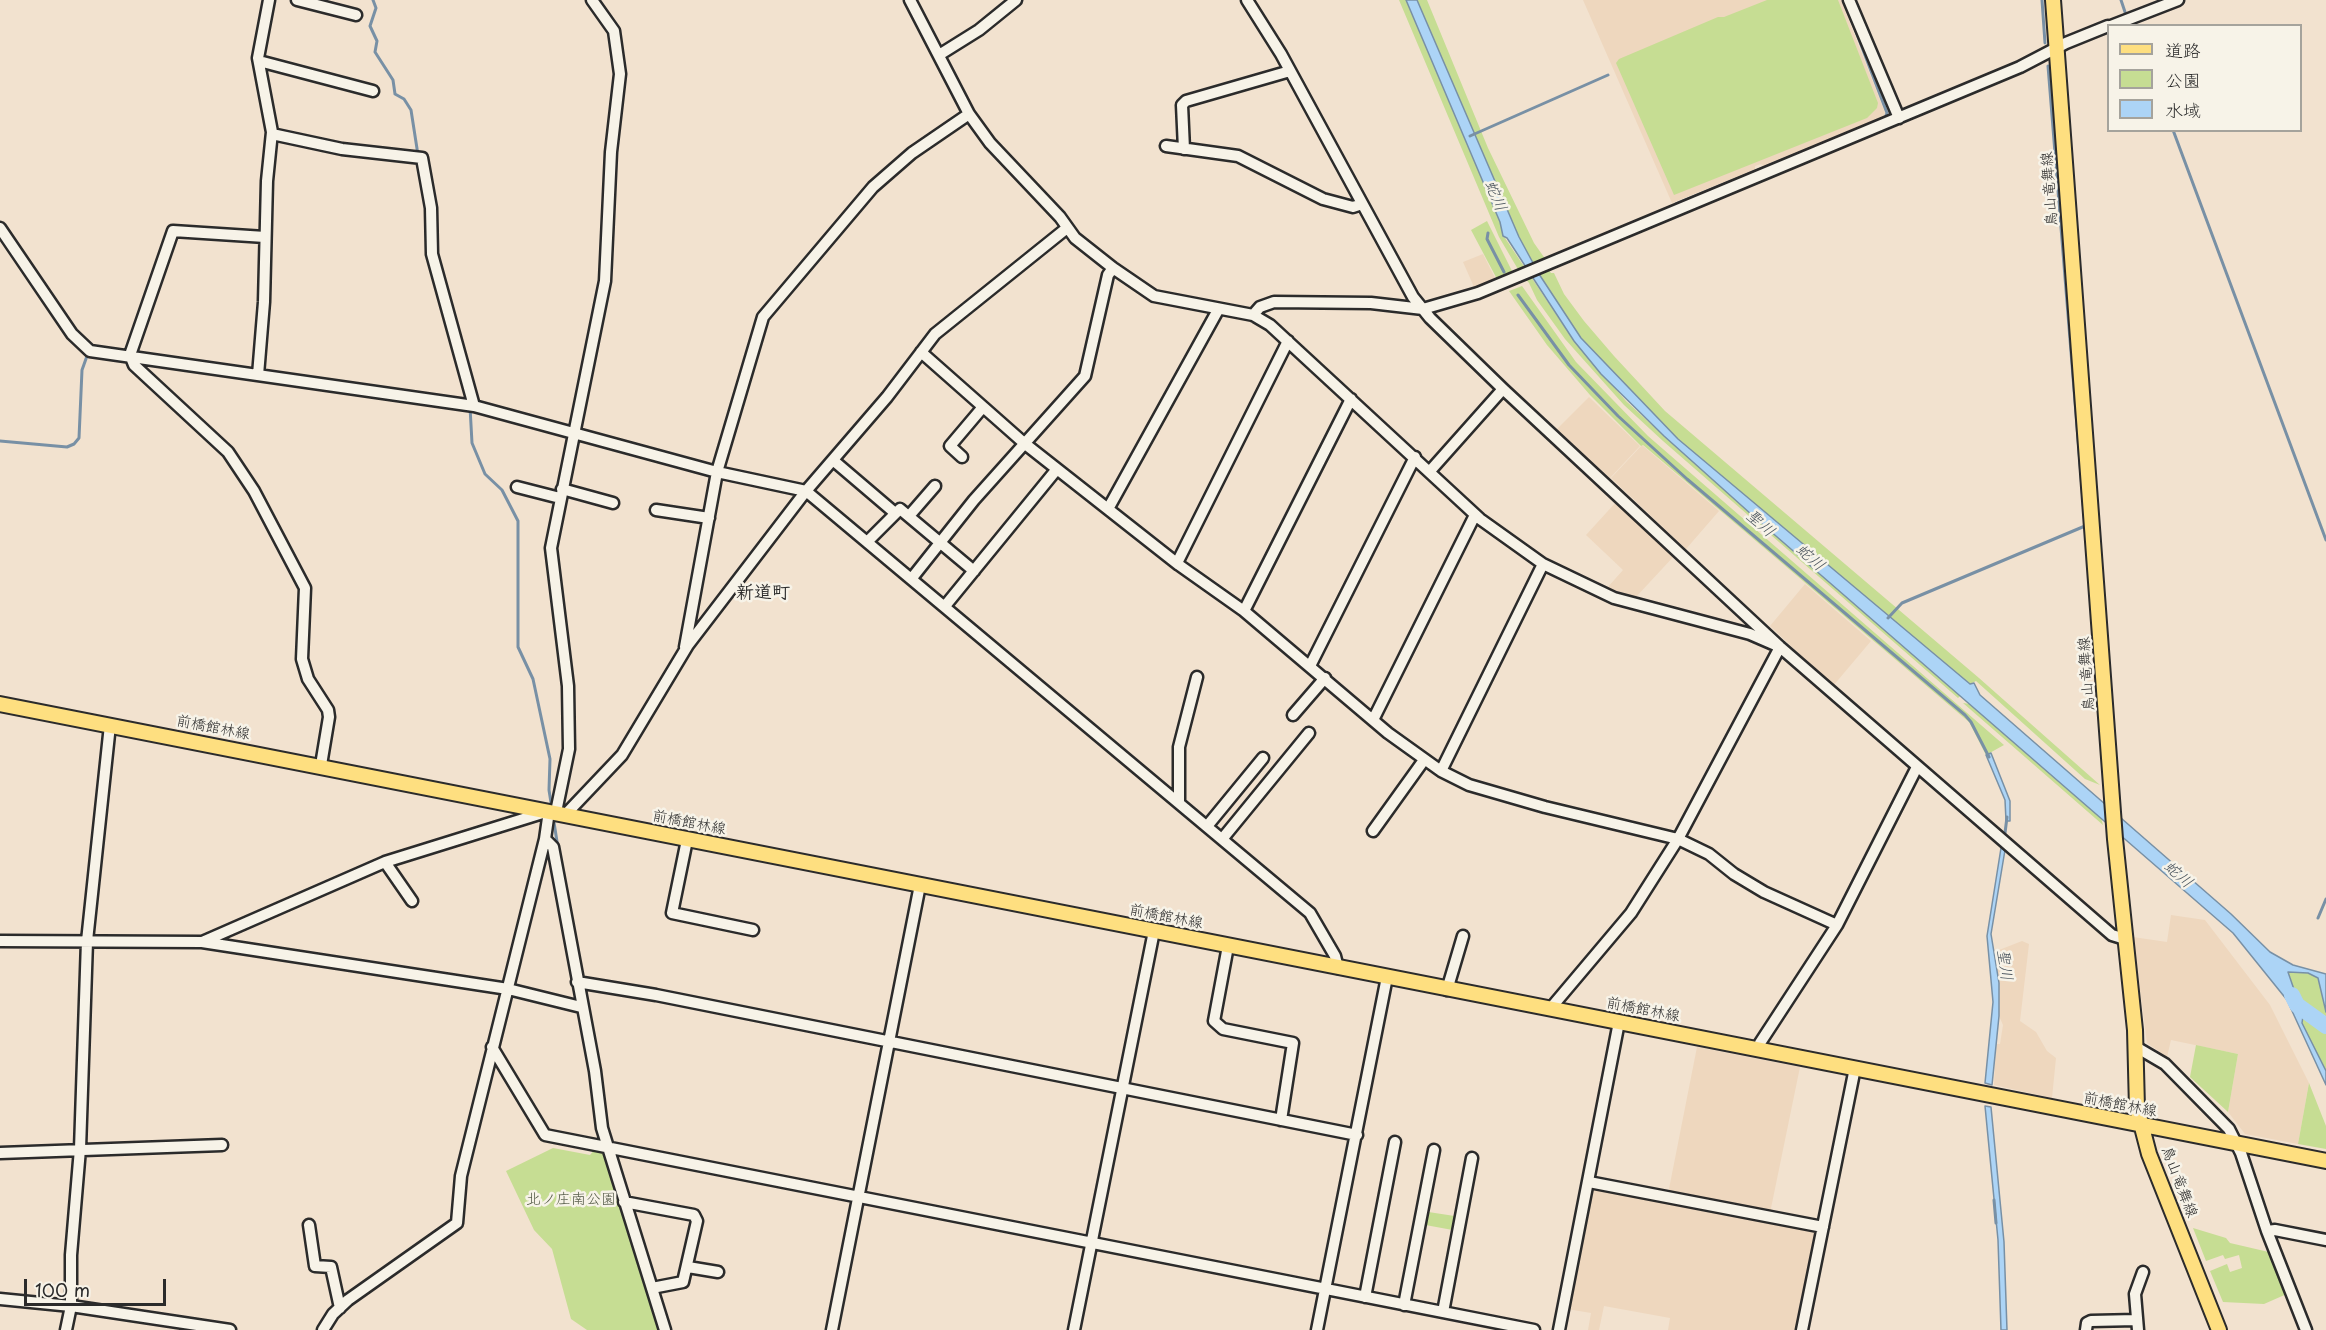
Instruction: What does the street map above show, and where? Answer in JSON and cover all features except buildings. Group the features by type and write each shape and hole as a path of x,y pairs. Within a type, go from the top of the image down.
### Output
{"main road":[{"name":"鳥山竜舞線","path":"2053,0 2115,836 2136,1047 2136,1099 2140,1125 2219,1330"},
{"name":"前橋館林線","path":"0,704 321,765 687,840 2326,1161"}],"street":[{"path":"258,375 272,134 258,61 269,0"},
{"path":"297,0 322,3 356,15"},
{"path":"323,1330 340,1308 404,1258 457,1222 461,1176 492,1047 545,839 557,812 568,749 568,686 551,548 605,280 611,152 620,74 615,32 592,0"},
{"path":"910,0 969,114 990,143 1075,238 1113,268 1154,296 1252,315 1270,325 1475,515 1543,564 1614,598 1750,634 1780,647"},
{"path":"939,55 979,30 1016,0"},
{"path":"1247,0 1290,71 1413,297 1423,309 1503,389 1780,647 2112,936 2125,939"},
{"path":"1849,0 1899,118"},
{"path":"2115,24 2178,0"},
{"path":"1252,315 1260,307 1274,302 1371,303 1423,309 1522,276 2020,67 2057,48 2107,27"},
{"path":"258,61 373,91"},
{"path":"1184,149 1182,105 1186,101 1290,71"},
{"path":"685,650 717,472 763,317 873,187 912,153 969,114"},
{"path":"272,134 342,148 422,158 431,208 432,254 474,406"},
{"path":"1166,146 1239,156 1323,200 1353,207 1362,204"},
{"path":"0,228 85,349 474,406 717,472 806,491 1208,825 1310,913 1335,956 1338,968"},
{"path":"202,942 385,862 557,812 621,755 685,650 806,491 834,461 935,334 1067,228"},
{"path":"265,237 173,231 130,355 134,365 228,452 254,491 306,588 302,659 308,678 328,710 329,717 321,765"},
{"path":"912,578 940,541 1024,442 1085,376 1108,276 1113,268"},
{"path":"1108,509 1218,310"},
{"path":"1177,563 1288,341"},
{"path":"921,352 1057,469 1177,563 1244,611 1373,720 1441,771 1469,785 1545,807 1678,839 1709,854 1734,874 1773,897 1838,925"},
{"path":"1430,471 1503,389"},
{"path":"1244,611 1351,399"},
{"path":"962,457 950,446 983,407"},
{"path":"1310,666 1415,457"},
{"path":"834,461 895,513"},
{"path":"945,606 1057,469"},
{"path":"909,516 935,486"},
{"path":"517,487 613,503"},
{"path":"867,542 900,509 974,571"},
{"path":"656,510 709,518"},
{"path":"1373,720 1475,515"},
{"path":"1441,771 1543,564"},
{"path":"1550,1009 1631,913 1678,839 1780,647"},
{"path":"1179,802 1179,747 1197,677"},
{"path":"1293,715 1324,678"},
{"path":"66,1330 71,1306 71,1255 80,1149 87,941 110,725"},
{"path":"1223,838 1309,733"},
{"path":"1208,825 1263,758"},
{"path":"1373,831 1424,760"},
{"path":"1758,1050 1760,1043 1838,925 1917,768"},
{"path":"545,839 553,847 581,1007 595,1071 603,1128 665,1330"},
{"path":"687,840 672,913 753,930"},
{"path":"385,862 412,901"},
{"path":"832,1330 920,885"},
{"path":"1074,1330 1154,931"},
{"path":"1447,990 1462,936"},
{"path":"0,941 202,942 508,989 581,1007"},
{"path":"1228,946 1214,1021 1223,1029 1293,1043 1281,1120"},
{"path":"1317,1330 1387,977"},
{"path":"577,982 656,995 1357,1135"},
{"path":"1559,1330 1619,1022"},
{"path":"492,1047 545,1135 1534,1330"},
{"path":"2136,1047 2165,1064 2229,1129 2237,1143 2267,1231 2306,1330"},
{"path":"1802,1330 1855,1068"},
{"path":"1365,1297 1395,1142"},
{"path":"0,1153 222,1145"},
{"path":"1404,1305 1434,1150"},
{"path":"1443,1312 1472,1158"},
{"path":"1589,1182 1823,1227"},
{"path":"624,1202 694,1215 697,1221 683,1282 652,1288"},
{"path":"309,1225 315,1266 331,1267 340,1308"},
{"path":"2267,1231 2275,1230 2326,1240"},
{"path":"688,1267 718,1272"},
{"path":"2086,1330 2087,1323 2091,1321 2137,1325 2135,1294 2143,1272"},
{"path":"0,1299 71,1306 230,1330"}],"shaded area":[{"path":"1583,0 1841,0 1885,113 1884,116 1764,166 1761,164 1755,166 1755,170 1672,203"},
{"path":"1483,254 1496,280 1474,287 1463,262"},
{"path":"1589,397 1640,446 1610,478 1557,429"},
{"path":"1642,445 1719,511 1686,549 1611,478"},
{"path":"1617,501 1675,555 1636,597 1607,588 1623,570 1586,535"},
{"path":"1805,584 1871,641 1833,686 1770,626"},
{"path":"2171,915 2205,920 2270,1005 2309,1083 2298,1144 2245,1134 2228,1112 2238,1054 2171,1040 2167,1057 2147,1043 2133,937 2167,942"},
{"path":"2022,941 2029,944 2020,1021 2036,1032 2047,1051 2056,1058 2052,1098 1994,1085 1996,1044 2000,1044 2003,1025 1999,1016 1999,983 1994,952"},
{"path":"1697,1047 1800,1067 1770,1213 1820,1230 1801,1330 1668,1330 1670,1318 1604,1306 1599,1330 1588,1330 1591,1313 1567,1309 1591,1190 1594,1188 1693,1207 1668,1194"}],"green space":[{"path":"1399,0 1406,0 1500,222 1503,235 1574,341 1626,401 1961,695 1958,698 1663,441 1624,405 1565,339 1537,300 1529,283 1519,271 1499,237"},
{"path":"1417,0 1427,0 1488,148 1534,243 1546,260 1543,262 1551,273 1554,273 1564,294 1584,321 1614,356 1665,411 1979,678 2100,785 2085,779 1976,681 1970,684 1678,439 1581,338 1539,274 1519,237"},
{"path":"1767,0 1838,0 1878,103 1877,108 1867,118 1674,195 1616,63 1619,59 1718,17 1724,17"},
{"path":"1487,221 1512,271 1512,275 1502,279 1497,279 1471,230"},
{"path":"1522,286 1576,362 1648,436 2004,745 1986,755 1969,722 1643,445 1641,446 1590,395 1547,345 1509,291"},
{"path":"1963,703 1970,704 2101,818 2103,825"},
{"path":"2288,971 2308,973 2318,978 2326,1012 2326,1071 2302,1023 2306,1012 2298,1001"},
{"path":"2196,1045 2238,1054 2228,1112 2190,1077"},
{"path":"2309,1083 2326,1126 2326,1149 2298,1144"},
{"name":"北ノ庄南公園","path":"553,1148 590,1155 596,1148 605,1151 660,1330 587,1330 571,1319 552,1249 534,1230 506,1171"},
{"path":"1422,1211 1461,1217 1458,1231 1420,1224"},
{"path":"2193,1228 2226,1238 2230,1243 2273,1253 2289,1293 2264,1304 2223,1302 2210,1271 2227,1264 2230,1272 2242,1268 2239,1255 2225,1259 2223,1255 2206,1261"}],"water":[{"path":"1406,0 1417,0 1519,237 1539,274 1581,338 1678,439 1970,684 1974,683 1980,695 2231,914 2270,952 2293,965 2326,974 2326,1012 2318,978 2308,973 2288,972 2298,1001 2306,1012 2302,1023 2326,1071 2326,1085 2287,1000 2233,933 1761,523 1664,436 1601,374 1574,341 1507,238 1503,236 1500,222"},
{"path":"1991,753 2010,801 2010,821 2006,821 2005,800 1986,755"},
{"path":"2001,848 2005,850 1991,934 1999,983 1999,1016 1992,1085 1985,1083 1993,1002 1987,936"},
{"path":"1985,1106 1991,1107 2004,1242 2007,1330 2001,1330 1998,1240"}],"waterway":[{"path":"373,0 376,8 370,26 377,41 375,52 393,80 395,94 404,99 411,110 418,155"},
{"path":"1844,0 1887,113 1885,118"},
{"path":"2042,0 2045,43"},
{"path":"2121,0 2126,15"},
{"path":"1888,618 1902,603 2085,526 2048,66"},
{"path":"1470,136 1608,75"},
{"path":"2174,132 2326,540"},
{"path":"1676,204 1848,133"},
{"name":"聖川","path":"1488,233 1487,239 1504,272"},
{"name":"聖川","path":"1518,295 1569,365 1618,416 1687,479 1965,715 1989,757"},
{"path":"0,441 67,447 74,444 79,438 82,370 87,356"},
{"path":"470,407 472,443 485,474 502,490 518,521 518,647 533,679 550,759 549,790 552,809"},
{"path":"553,816 558,848"},
{"name":"聖川","path":"2005,833 2007,817"},
{"path":"2318,918 2326,899"},
{"name":"蛇川","path":"2292,995 2297,1005 2326,1026"},
{"name":"聖川","path":"1994,1200 1996,1223"}],"district":[{"name":"新道町","path":"763,593"}]}
